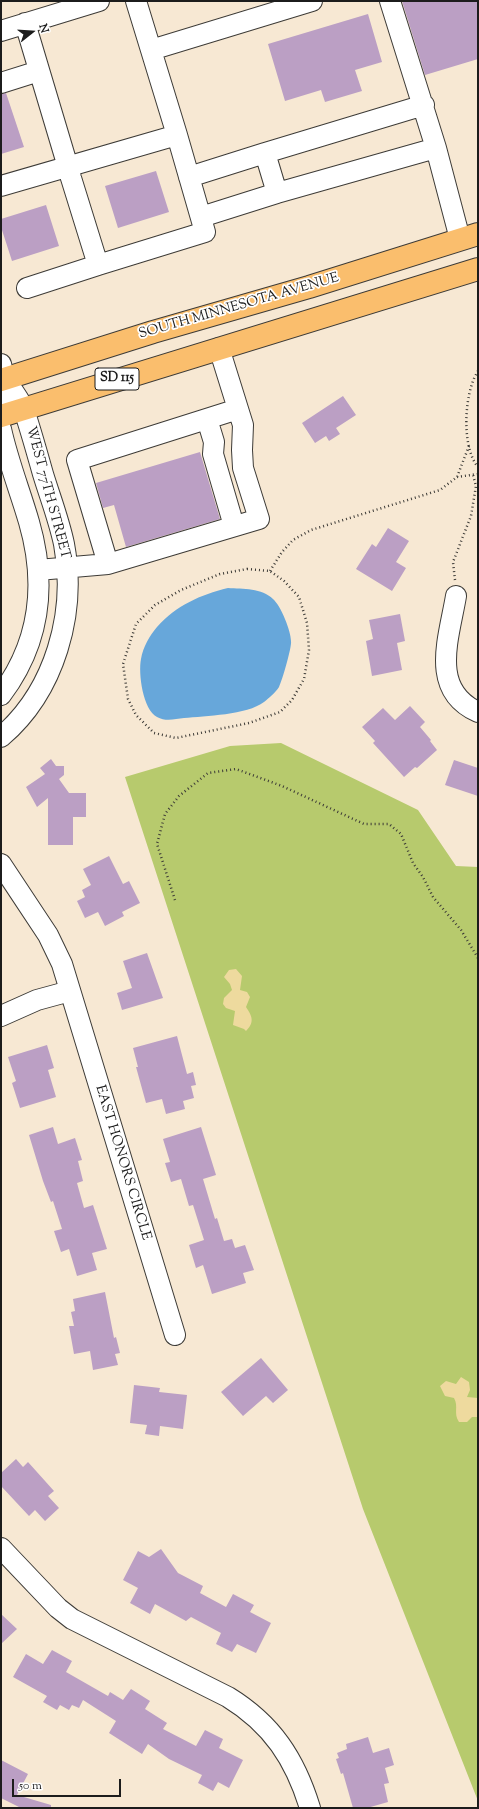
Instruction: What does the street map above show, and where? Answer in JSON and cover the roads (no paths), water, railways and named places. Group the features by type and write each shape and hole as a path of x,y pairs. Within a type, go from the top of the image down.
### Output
{"main road":[{"name":"SOUTH MINNESOTA AVENUE","path":"2,374 309,287 469,236"},
{"name":"SD 115","path":"1,416 478,269"}],"street":[{"path":"1,31 99,1"},
{"path":"27,288 205,232 136,1"},
{"path":"151,50 312,1"},
{"path":"390,1 424,105 436,148 469,236"},
{"path":"25,23 98,265"},
{"path":"1,83 39,71"},
{"path":"189,177 424,105"},
{"path":"1,186 177,135"},
{"path":"201,217 277,193 436,148"},
{"path":"265,153 277,193"},
{"path":"38,570 108,564 259,519 243,468 243,425 238,409 226,346"},
{"path":"1,402 2,374"},
{"name":"WEST 77TH STREET","path":"1,737 22,717 49,673 60,643 68,592 64,543 23,409 2,374"},
{"path":"108,564 77,460 238,409"},
{"path":"206,419 214,442 213,454 234,526"},
{"name":"WEST 77TH STREET","path":"1,429 30,523 38,570 38,603 30,642 21,664 1,695"},
{"path":"456,596 445,660 449,687 465,706 478,712"},
{"name":"EAST HONORS CIRCLE","path":"1,864 54,944 62,964 175,1335"},
{"path":"1,1016 37,1000 70,991"},
{"path":"1,1548 58,1608 72,1619 228,1697 246,1708 263,1722 288,1757 299,1779 310,1808"}],"water":[{"path":"228,588 258,591 269,595 276,602 282,613 291,637 291,644 279,687 264,702 247,710 226,714 170,720 157,717 148,707 141,682 140,665 143,650 147,642 157,627 181,607 208,594"}]}
